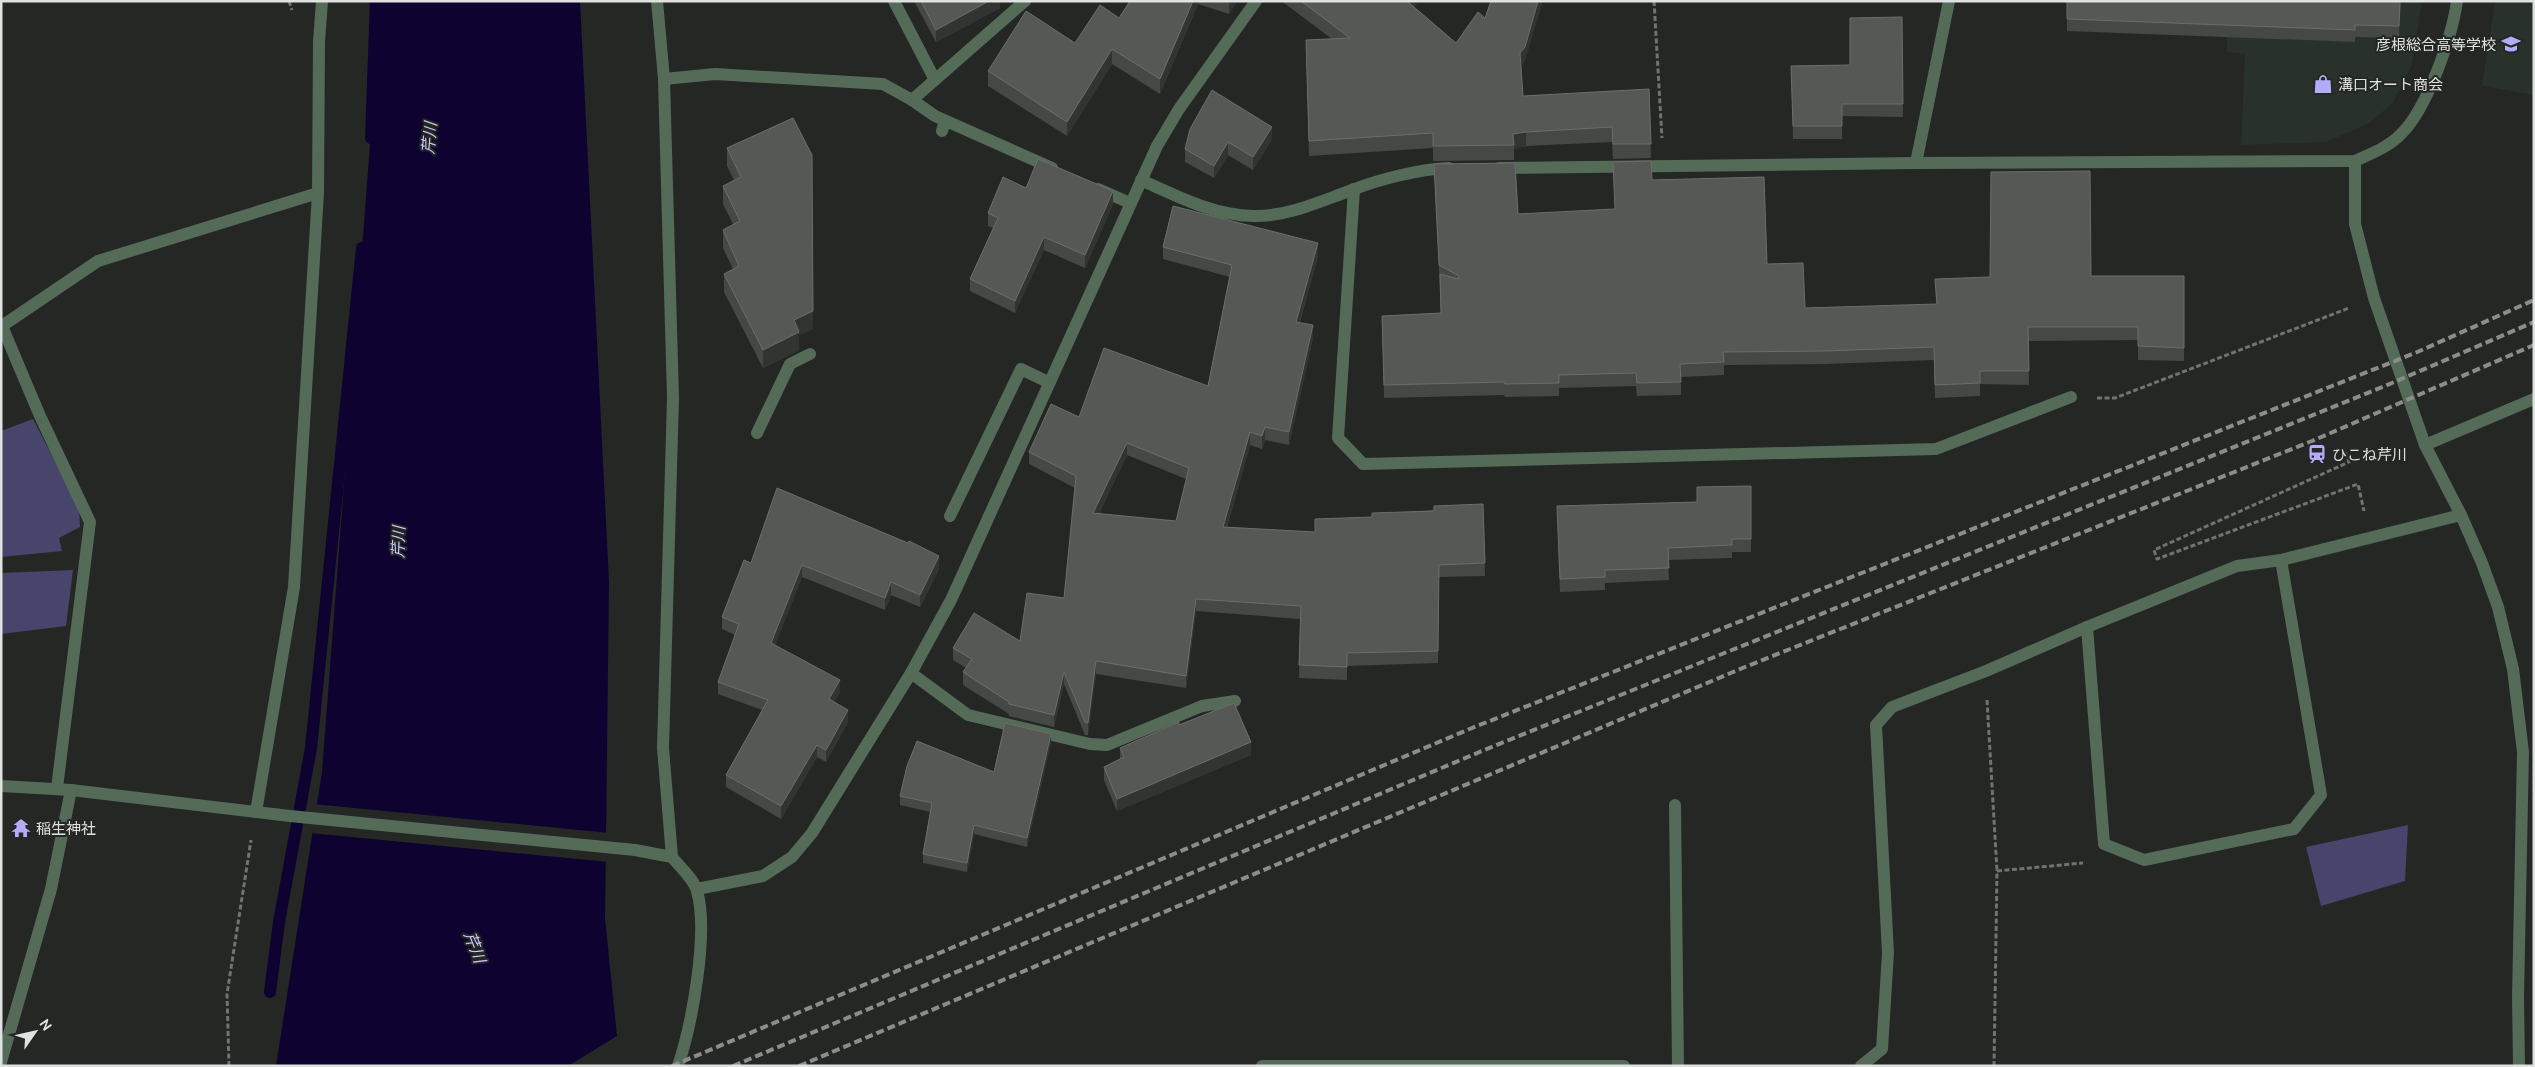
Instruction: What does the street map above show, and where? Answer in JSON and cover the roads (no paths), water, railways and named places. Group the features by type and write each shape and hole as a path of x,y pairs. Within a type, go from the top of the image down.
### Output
{"street":[{"path":"256,812 294,586 318,193 322,1"},
{"path":"657,1 664,79 673,398 664,748 672,857 697,889 701,928 699,974 678,1066"},
{"path":"894,1 935,80"},
{"path":"912,100 1025,1"},
{"path":"697,889 763,876 792,857 812,833 911,673 951,600 1048,382 1157,146 1179,109 1256,1"},
{"path":"1916,163 1948,32 1949,1"},
{"path":"1489,168 1664,168 1916,163 2355,162 2381,148 2401,134 2417,113 2436,74 2457,1"},
{"path":"664,79 715,74 883,84 912,100 944,126 1060,172"},
{"path":"2355,162 2355,224 2374,298 2425,445 2461,514 2498,607 2513,669 2523,752 2518,997 2519,1066"},
{"path":"1141,180 1201,207 1254,216 1286,212 1321,203 1354,189 1430,168 1460,168"},
{"path":"1086,183 1130,203"},
{"path":"1354,189 1338,438 1363,464 1936,449 2071,397"},
{"path":"57,788 90,522 40,416 2,326 98,261 318,193"},
{"path":"757,433 790,364 810,354"},
{"path":"950,516 1021,369 1048,382"},
{"path":"2425,445 2534,399"},
{"path":"1861,1066 1882,1049 1888,953 1876,725 1892,707 1986,672 2088,627 2237,566 2281,560 2461,514"},
{"path":"2088,627 2104,844 2144,860 2294,829 2321,795 2281,560"},
{"path":"911,673 968,715 1090,744 1107,745 1202,706 1235,701"},
{"path":"1,786 57,788 290,816 636,850 672,857"},
{"path":"1,1062 51,889 71,790"},
{"path":"1676,805 1678,1066"},
{"path":"1262,1066 1624,1066"}],"water":[{"name":"芹川","path":"381,1 580,1 609,582 605,918 617,1036 568,1066 276,1066 322,772"}],"waterway":[{"path":"371,138 376,1"},
{"path":"270,992 279,922 311,748 362,248"}],"railway":[{"path":"672,1066 1472,728 2415,353 2534,300"},
{"path":"733,1066 1482,751 2385,386 2534,322"},
{"path":"799,1066 1745,667 2312,441 2534,345"}],"place":[{"name":"彦根総合高等学校","path":"2511,44"},
{"name":"溝口オート商会","path":"2323,84"},
{"name":"ひこね芹川","path":"2317,454"},
{"name":"稲生神社","path":"21,828"}]}
